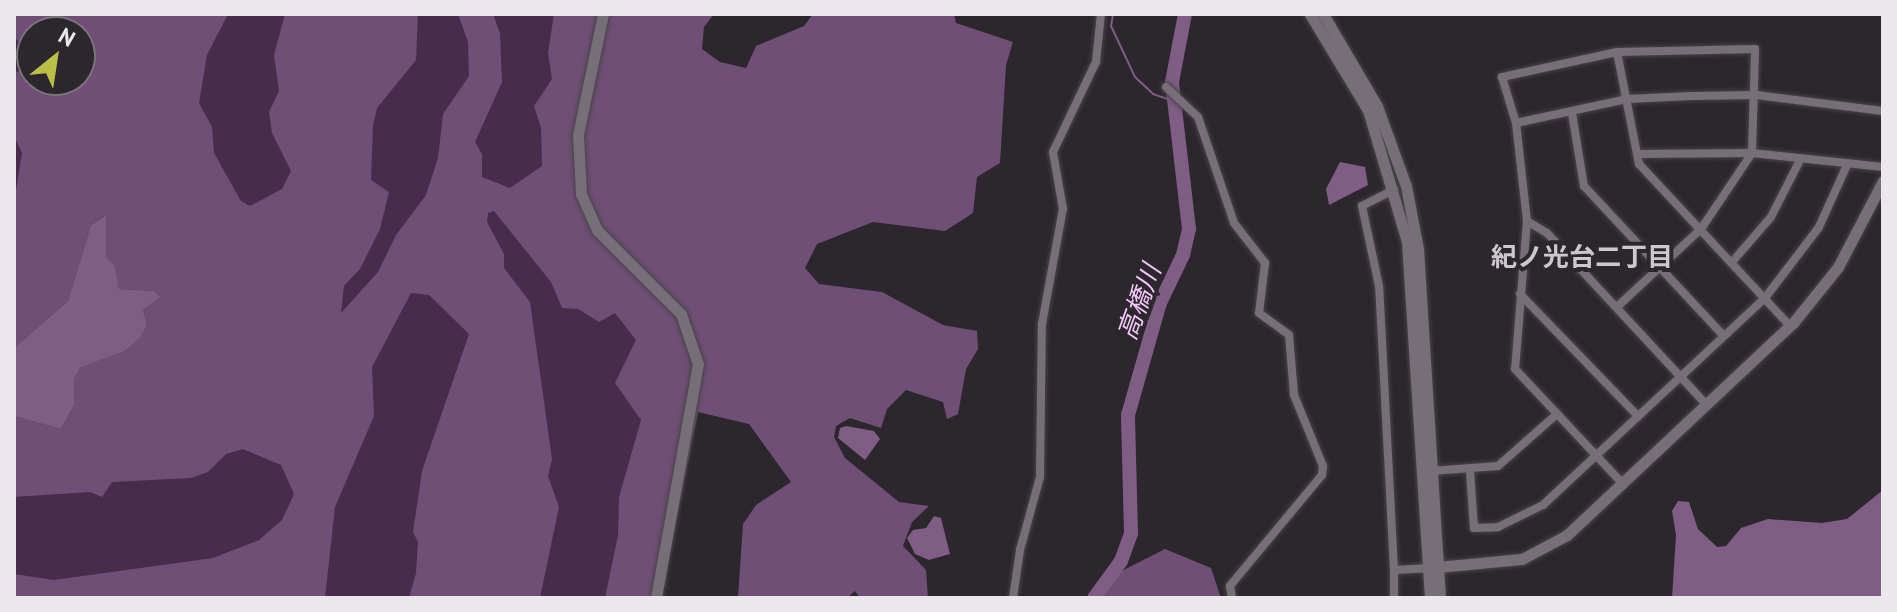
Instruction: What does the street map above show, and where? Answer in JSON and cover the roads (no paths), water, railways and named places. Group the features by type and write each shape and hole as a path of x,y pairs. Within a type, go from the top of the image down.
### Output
{"street":[{"path":"603,14 578,135 581,194 597,230 681,314 698,364 656,598"},
{"path":"1013,598 1017,562 1040,477 1042,324 1063,209 1053,152 1090,78 1101,14"},
{"path":"1310,14 1368,110 1395,189 1414,292 1432,568 1440,598"},
{"path":"1323,14 1377,106 1406,186 1424,294 1431,471 1430,598"},
{"path":"1618,306 1701,229 1752,153 1755,49 1617,52 1502,77 1516,123 1527,221 1515,369 1622,483"},
{"path":"1617,52 1639,164 1733,261 1790,326"},
{"path":"1166,87 1198,117 1234,223 1265,263 1259,313 1289,335 1294,395 1323,466 1322,475 1230,586 1232,598"},
{"path":"1516,123 1627,99 1756,95 1883,111"},
{"path":"1572,113 1584,186 1724,336"},
{"path":"1638,154 1752,153 1883,167"},
{"path":"1733,261 1771,217 1801,158"},
{"path":"1470,471 1474,528 1487,529 1532,513 1765,298 1819,227 1847,165"},
{"path":"1394,570 1496,565 1534,555 1567,535 1790,326 1838,267 1883,181"},
{"path":"1394,598 1379,286 1362,206 1395,189"},
{"path":"1527,221 1547,233 1706,404"},
{"path":"1520,294 1638,416"},
{"path":"1431,471 1470,471 1505,462 1557,414"}],"waterway":[{"path":"1113,14 1111,26 1135,77 1153,94 1173,101"},
{"name":"高橋川","path":"1094,598 1121,561 1131,533 1128,415 1160,303 1183,255 1189,229 1172,82 1185,14"}],"district":[{"name":"紀ノ光台二丁目","path":"1582,257"}]}
